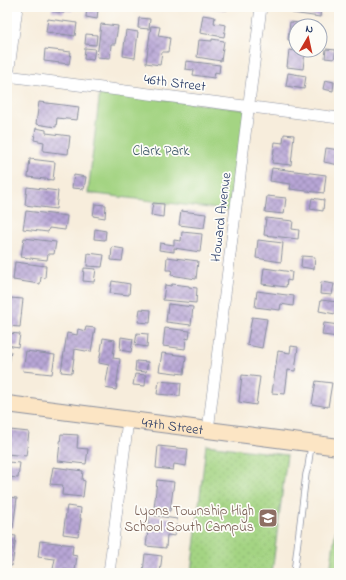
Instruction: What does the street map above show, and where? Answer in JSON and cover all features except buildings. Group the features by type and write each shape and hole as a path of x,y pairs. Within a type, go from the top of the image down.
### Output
{"main road":[{"name":"47th Street","path":"7,404 339,447"}],"street":[{"path":"7,79 17,7"},
{"name":"Howard Avenue","path":"208,430 261,7"},
{"name":"46th Street","path":"7,79 339,118"},
{"path":"109,573 128,420"}],"lane":[{"path":"294,573 311,443"}],"green space":[{"name":"Clark Park","path":"100,91 246,110 233,211 88,193"},
{"path":"206,445 287,455 272,573 191,573"},
{"path":"339,504 339,573 330,573"}],"place":[{"name":"Lyons Township High School South Campus","path":"268,518"}]}
